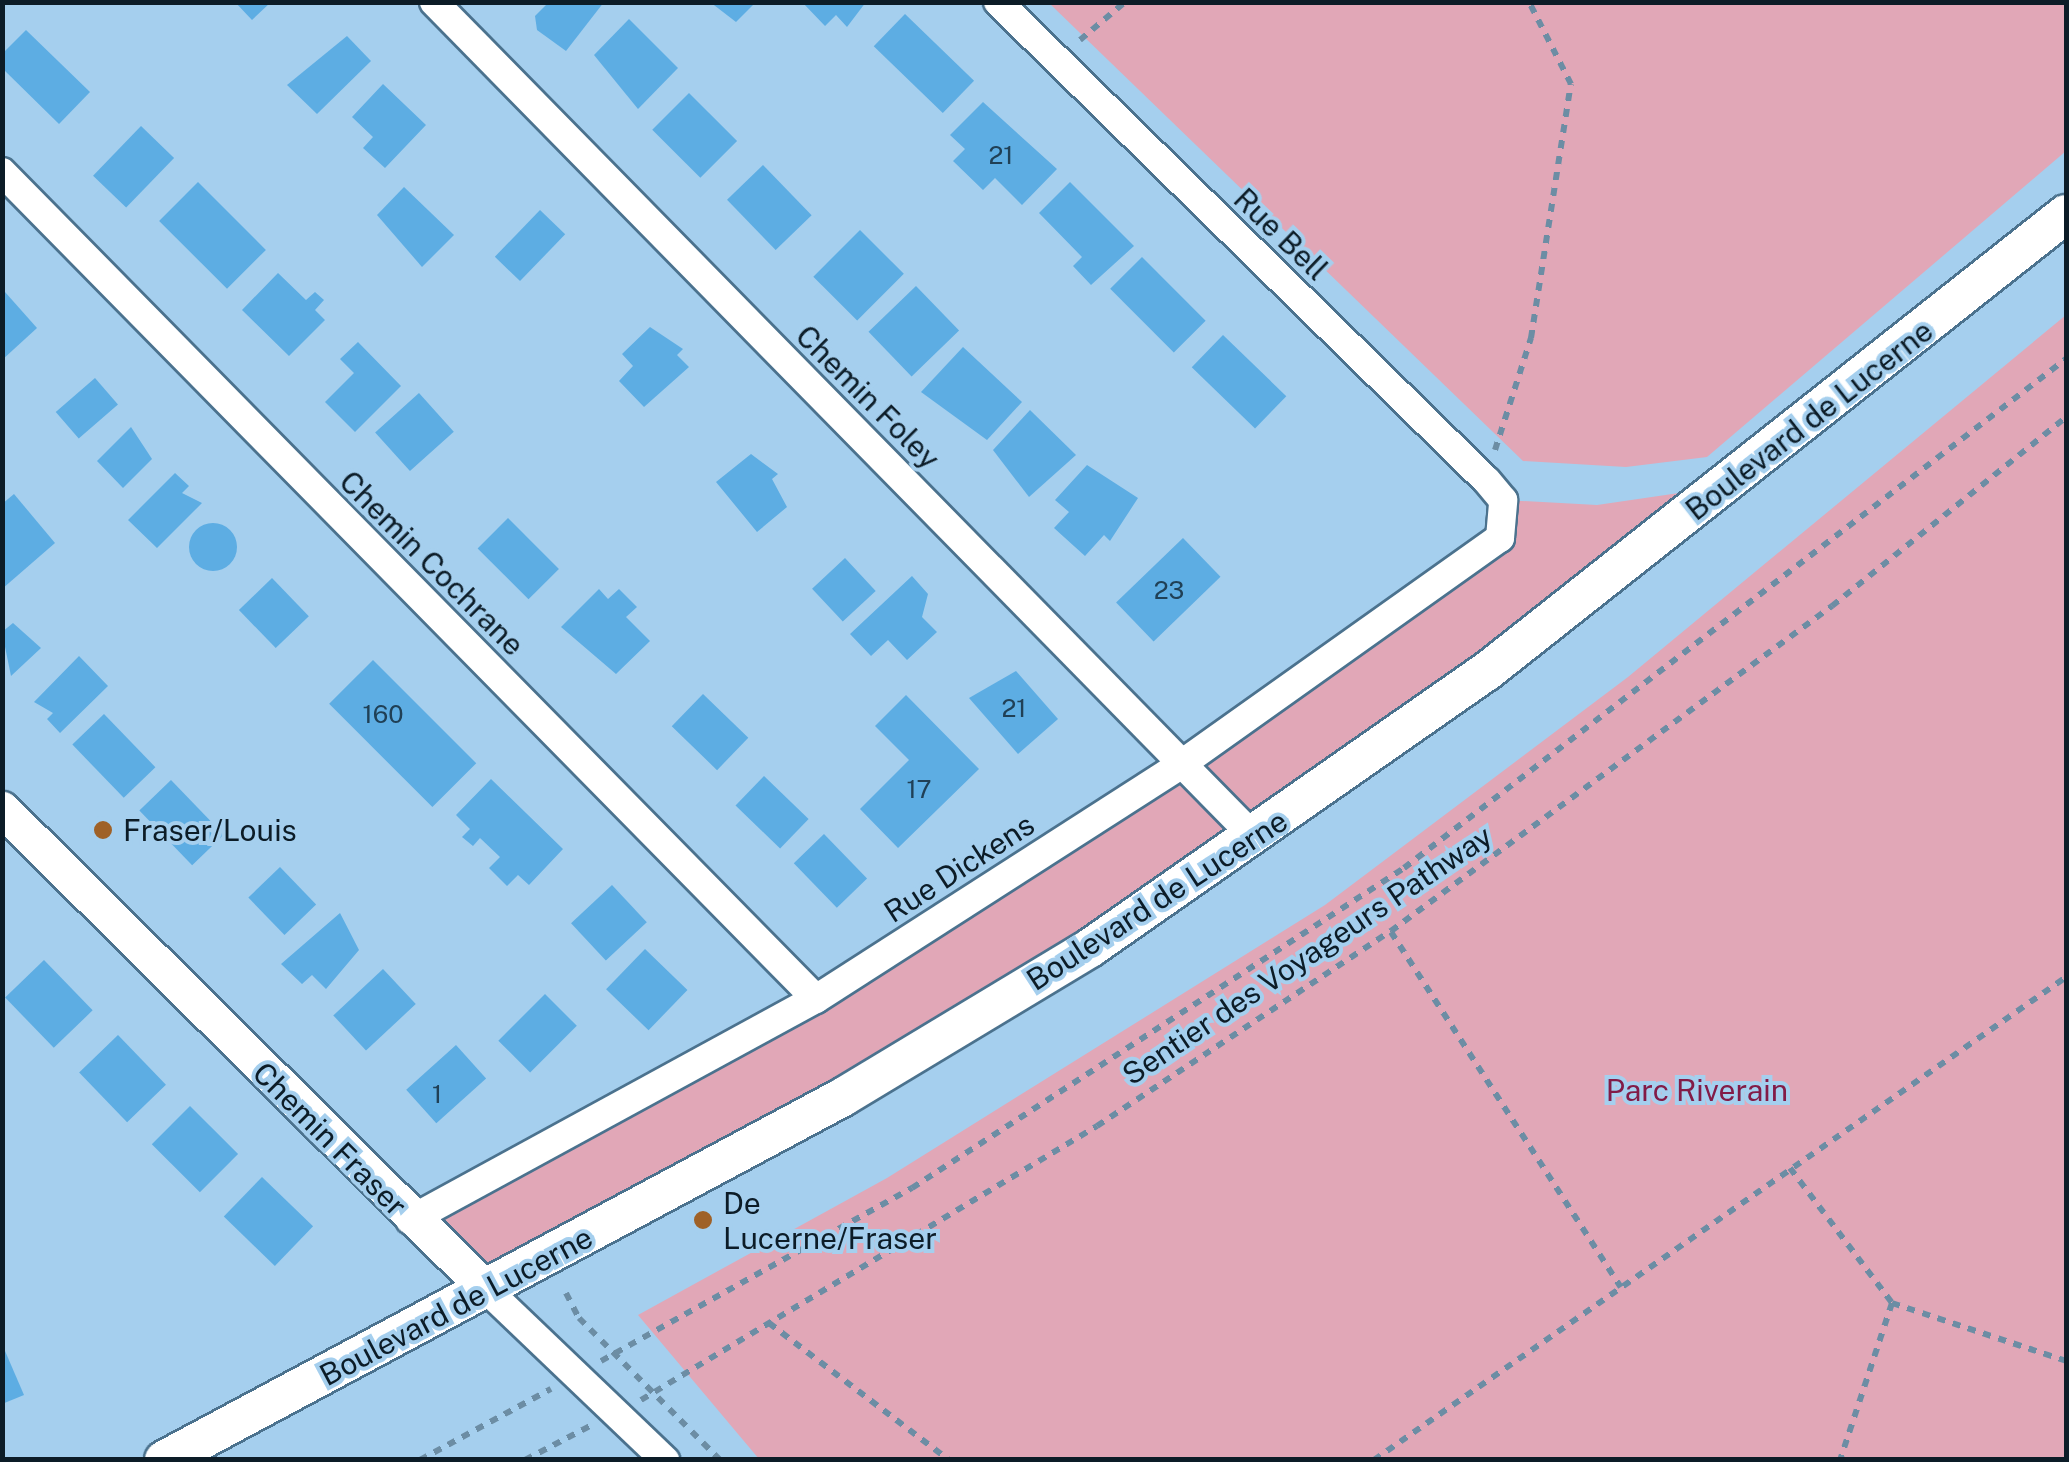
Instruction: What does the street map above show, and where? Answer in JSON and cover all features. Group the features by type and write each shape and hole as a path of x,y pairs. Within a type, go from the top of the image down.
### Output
{"main road":[{"name":"Boulevard de Lucerne","path":"164,1460 859,1088 1255,838 1501,660 2066,214"}],"street":[{"name":"Chemin Foley","path":"434,2 1255,838"},
{"name":"Rue Bell","path":"998,2 1486,480 1506,520"},
{"name":"Chemin Cochrane","path":"2,172 816,998"},
{"name":"Rue Dickens","path":"410,1220 816,998 1183,763 1487,550 1506,520"},
{"name":"Chemin Fraser","path":"2,810 410,1220 579,1372 665,1460"}],"path":[{"path":"1056,60 1125,2"},
{"path":"1486,480 1531,338 1571,84 1529,2"},
{"path":"420,1460 912,1188 1404,868 2066,359"},
{"name":"Sentier des Voyageurs Pathway","path":"525,1460 656,1392 1097,1126 1391,932 1832,606 2066,416"},
{"path":"1391,932 1621,1287"},
{"path":"1374,1460 2066,978"},
{"path":"1790,1168 1892,1303 2066,1360"},
{"path":"566,1294 615,1354 720,1460"},
{"path":"1840,1460 1892,1303"},
{"path":"769,1324 949,1460"}],"green space":[{"path":"1049,3 2066,3 2066,151 1707,457 1626,467 1523,461"},
{"name":"Parc Riverain","path":"2066,315 2066,1459 759,1459 638,1315 887,1178 1325,905 1628,677"},
{"path":"1727,486 1255,838 486,1289 410,1220 696,1065 1487,550 1503,500 1597,505"}],"building":[{"path":"235,2 271,2 252,20"},
{"path":"549,2 604,2 566,51 537,30 535,16"},
{"path":"710,2 756,2 736,22"},
{"path":"802,2 866,2 847,27 836,15 825,26"},
{"path":"905,14 974,81 943,113 874,46"},
{"path":"629,19 678,68 638,109 594,55"},
{"path":"26,30 90,92 59,124 2,68 2,54"},
{"path":"347,36 371,61 317,114 287,85"},
{"path":"383,84 426,125 385,168 363,148 373,137 352,117"},
{"path":"689,93 737,141 700,178 652,130"},
{"path":"983,102 1057,169 1022,205 995,178 983,190 953,161 965,149 950,135"},
{"path":"141,126 174,158 126,208 93,176"},
{"path":"763,165 812,215 776,250 727,200"},
{"path":"198,182 266,250 227,289 159,221"},
{"path":"1070,182 1134,246 1091,285 1073,266 1082,257 1039,213"},
{"path":"404,187 454,235 422,267 377,215"},
{"path":"540,210 565,234 520,281 495,257"},
{"path":"860,230 904,274 857,321 813,277"},
{"path":"1142,257 1206,321 1174,352 1110,289"},
{"path":"278,273 306,300 315,292 324,300 315,310 325,320 289,356 242,310"},
{"path":"916,286 959,331 912,376 869,332"},
{"path":"5,292 37,328 2,360 2,295"},
{"path":"650,327 683,349 677,355 689,367 644,407 619,381 633,366 622,354"},
{"path":"1223,335 1286,396 1255,429 1192,367"},
{"path":"358,342 401,386 355,432 325,402 354,373 340,359"},
{"path":"963,347 1022,402 987,440 921,392"},
{"path":"95,378 118,404 79,439 56,412"},
{"path":"419,393 454,432 410,471 375,432"},
{"path":"1030,410 1076,455 1029,497 993,450"},
{"path":"131,427 152,459 123,488 97,461"},
{"path":"751,454 778,474 772,479 787,507 757,532 716,482"},
{"path":"1087,465 1138,498 1110,541 1104,535 1085,556 1054,528 1069,512 1055,500"},
{"path":"175,473 189,486 182,493 202,503 157,548 128,520"},
{"path":"14,494 55,543 2,589 2,504"},
{"path":"508,518 559,569 529,599 478,548"},
{"path":"213,523 230,530 237,547 230,564 213,571 196,564 189,547 196,530"},
{"path":"1183,538 1221,577 1154,641 1116,603"},
{"path":"845,558 876,591 843,622 812,589"},
{"path":"912,576 928,594 922,617 937,632 907,660 888,640 871,656 850,634"},
{"path":"272,578 309,616 276,648 239,610"},
{"path":"599,589 608,599 619,589 637,607 626,617 650,641 616,674 561,627"},
{"path":"13,623 41,648 11,676 2,632"},
{"path":"79,656 108,686 60,733 47,719 53,713 34,702"},
{"path":"373,660 476,763 432,807 329,704"},
{"path":"1016,671 1058,719 1018,754 969,698"},
{"path":"703,694 748,738 717,770 672,726"},
{"path":"906,695 979,769 898,848 860,809 909,760 875,726"},
{"path":"104,714 155,767 124,798 72,745"},
{"path":"764,776 809,819 780,849 736,805"},
{"path":"491,779 563,849 529,885 518,875 507,886 489,868 500,857 480,838 473,846 462,837 470,829 456,815"},
{"path":"171,780 224,835 192,865 139,811"},
{"path":"824,834 867,879 837,908 794,863"},
{"path":"280,867 316,904 284,935 248,898"},
{"path":"612,885 647,922 606,960 571,923"},
{"path":"340,913 359,950 326,989 312,975 302,984 281,964"},
{"path":"645,949 687,990 649,1030 606,989"},
{"path":"44,960 93,1010 54,1048 5,998"},
{"path":"383,969 416,1004 366,1050 333,1015"},
{"path":"545,994 577,1026 530,1072 498,1041"},
{"path":"118,1035 166,1085 127,1122 79,1073"},
{"path":"456,1045 486,1078 436,1123 406,1090"},
{"path":"190,1106 238,1154 200,1192 152,1144"},
{"path":"262,1177 313,1226 275,1266 224,1217"},
{"path":"2,1344 24,1395 2,1404"}],"place":[{"name":"Fraser/Louis","path":"103,830"},
{"name":"De Lucerne/Fraser","path":"703,1220"}]}
